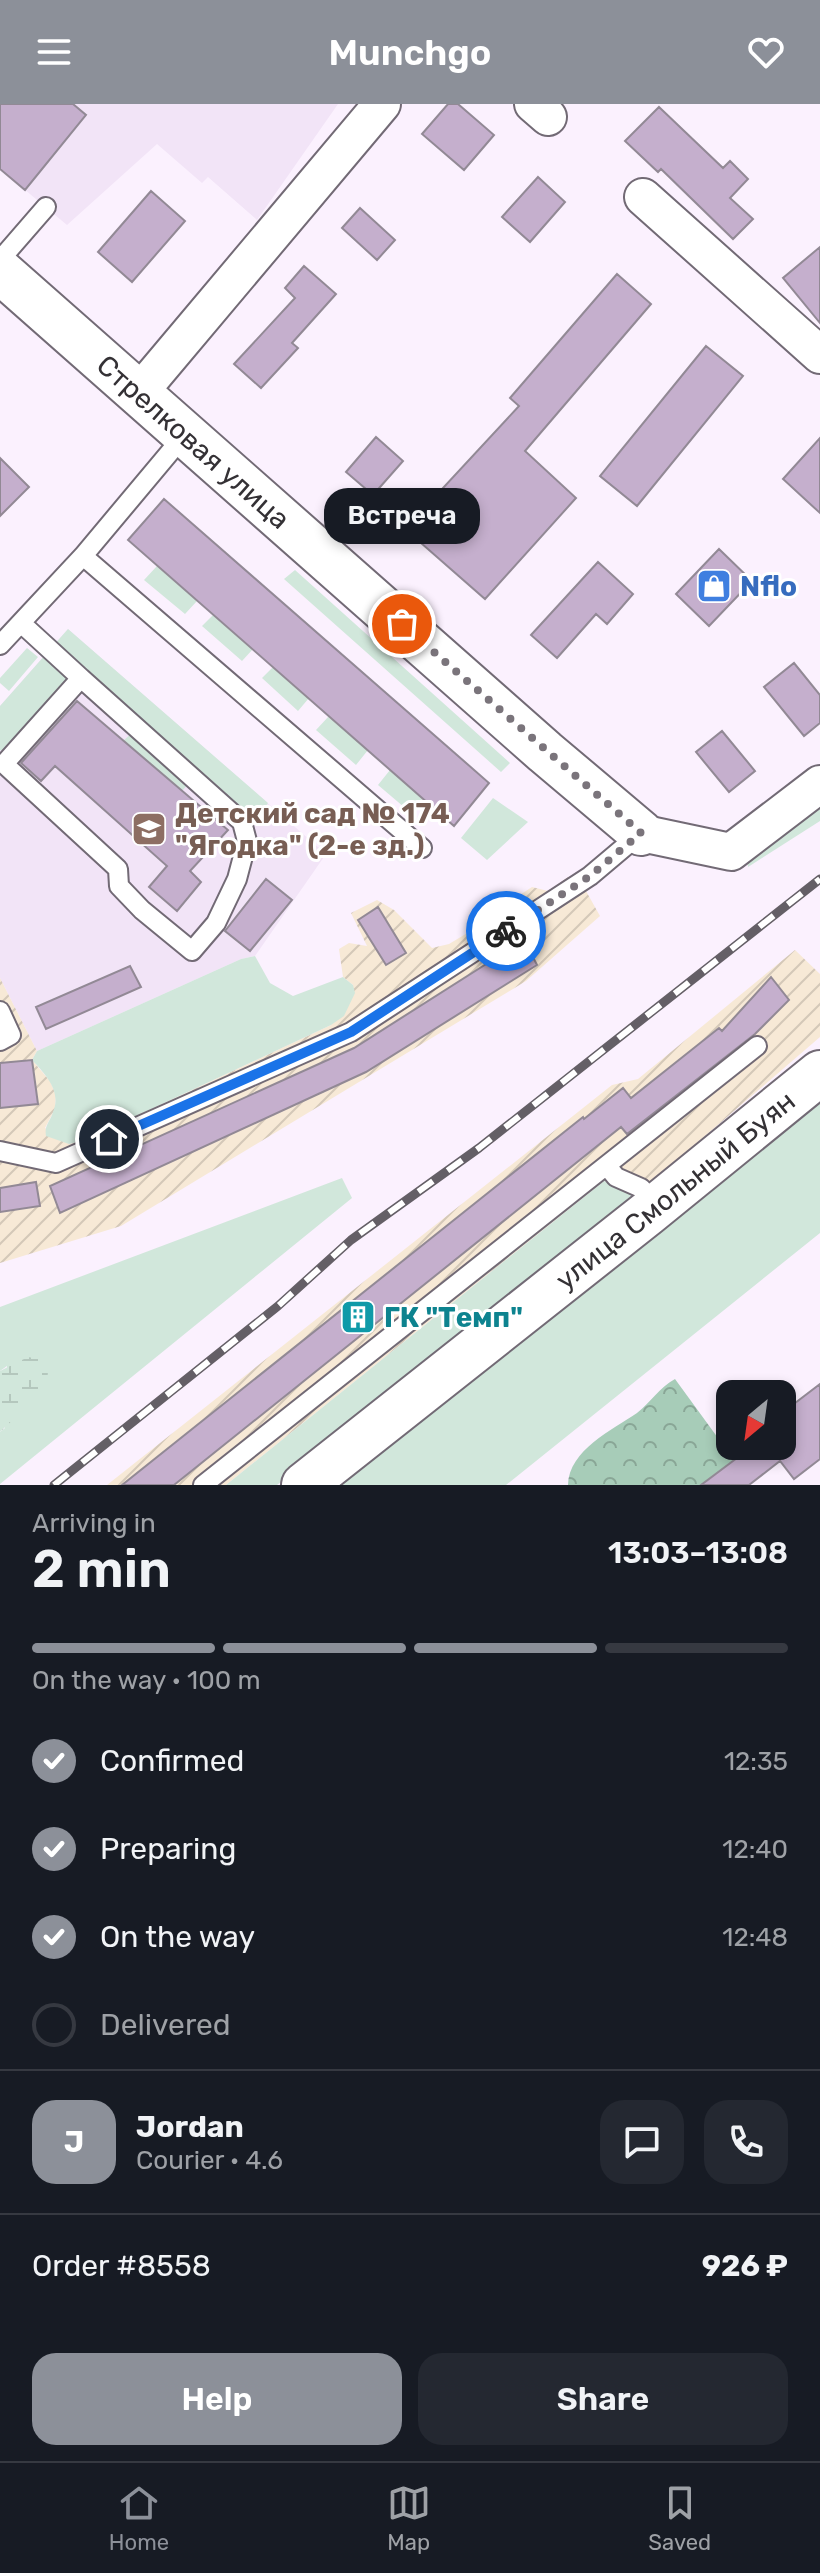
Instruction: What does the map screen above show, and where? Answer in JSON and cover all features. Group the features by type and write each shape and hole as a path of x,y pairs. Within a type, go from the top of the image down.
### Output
{"street":[{"path":"138,394 382,104"},
{"path":"643,197 820,355"},
{"name":"Стрелковая улица","path":"3,276 641,833"},
{"path":"641,833 731,852 820,784"},
{"name":"улица Смольный Буян","path":"304,1485 820,1073"}],"lane":[{"path":"3,276 46,207"},
{"path":"0,645 83,556 186,433"},
{"path":"83,556 422,848"},
{"path":"21,623 242,822 247,841 237,879 216,923 192,951 126,894 119,886 118,869 4,764 81,678"},
{"path":"0,1151 56,1163 351,1032 590,876 641,833"},
{"path":"0,1011 11,1035 0,1041"},
{"path":"203,1485 757,1046"},
{"path":"607,1166 616,1177 641,1188 657,1206"}],"shaded area":[{"path":"0,104 338,104 257,220 208,177 202,183 157,144 67,225 0,169"},
{"name":"Детский сад № 174 \"Ягодка\" (2-е зд.)","path":"68,629 326,854 255,956 241,959 37,1051 0,978 0,706"},
{"path":"568,877 586,891 600,916 526,981 121,1226 0,1263 0,1108 38,1103 32,1060 50,1081 56,1095 55,1109 45,1128 69,1144 85,1140 331,1025 353,985 343,977 339,949 349,943 367,946 351,913 377,900 394,910 432,948 449,944 469,932 492,924 506,904 532,887 548,891"},
{"name":"ГК \"Темп\"","path":"795,950 820,974 820,1037 634,1197 618,1185 604,1181 226,1485 107,1485 612,1085 638,1079"},
{"path":"0,978 37,1051 32,1060 0,1063"}],"green space":[{"path":"157,566 197,601 185,614 144,580"},
{"path":"295,570 510,763 501,772 284,579"},
{"path":"213,615 253,649 242,661 202,626"},
{"path":"68,629 268,803 254,821 53,646"},
{"path":"27,648 38,657 9,691 0,683 0,678"},
{"path":"46,654 72,677 3,751 0,750 0,706"},
{"path":"273,667 309,698 298,711 262,678"},
{"path":"329,716 368,750 356,765 316,730"},
{"path":"133,732 189,783 182,791 123,741"},
{"path":"390,770 423,798 411,813 378,785"},
{"path":"820,797 820,821 748,867 746,852"},
{"path":"493,798 528,822 487,860 461,838"},
{"path":"255,956 270,983 293,996 343,977 353,985 355,993 344,1016 331,1025 85,1140 69,1144 46,1136 55,1097 51,1083 32,1060 37,1051 241,959"},
{"path":"820,1099 820,1233 506,1485 338,1485"},
{"path":"342,1178 352,1198 0,1484 0,1432 5,1428 7,1366 0,1371 0,1307"},
{"path":"604,1181 617,1185 634,1197 277,1485 226,1485"},
{"path":"28,1357 49,1361 47,1382 0,1432 0,1371"},
{"path":"675,1379 716,1435 716,1460 734,1460 701,1485 568,1485 570,1473 584,1451 637,1413"}],"building":[{"path":"0,104 73,104 86,115 25,190 0,169"},
{"path":"448,104 458,104 494,135 464,170 422,134"},
{"path":"659,107 723,168 730,161 748,179 730,198 753,219 733,239 661,169 658,172 625,141"},
{"path":"538,177 565,202 530,242 502,217"},
{"path":"151,191 185,221 132,282 98,252"},
{"path":"360,208 395,240 377,260 342,228"},
{"path":"820,247 820,323 783,278"},
{"path":"304,266 336,294 292,343 298,348 261,388 234,364 295,298 285,288"},
{"path":"617,274 651,304 525,451 576,498 485,599 405,529 519,406 510,398"},
{"path":"706,346 743,376 637,506 600,476"},
{"path":"376,437 403,461 373,495 346,472"},
{"path":"820,438 820,513 783,479"},
{"path":"0,458 29,487 0,516"},
{"path":"164,499 489,783 454,826 128,540"},
{"path":"719,549 752,581 709,626 676,594"},
{"path":"598,562 633,594 607,624 596,614 557,658 531,635"},
{"path":"794,663 820,695 820,723 804,736 764,687"},
{"path":"77,701 228,830 190,871 201,882 177,911 149,887 167,866 55,766 41,781 21,763"},
{"path":"722,731 755,771 729,792 696,752"},
{"path":"266,879 292,900 250,951 225,931"},
{"path":"378,907 406,953 386,965 358,920"},
{"path":"524,940 537,965 366,1072 60,1213 50,1186 354,1048"},
{"path":"130,966 141,987 46,1029 36,1007"},
{"name":"ГК \"Темп\"","path":"771,977 789,1000 755,1034 627,1134 621,1127 174,1485 122,1485 583,1117 623,1088 631,1098 719,1028 722,1031"},
{"path":"32,1060 38,1104 0,1108 0,1063"},
{"path":"36,1182 40,1206 0,1212 0,1188"},
{"path":"820,1384 820,1459 794,1479 780,1461 749,1485 701,1485 734,1460 796,1460 796,1402"}],"railway":[{"path":"54,1485 278,1306 351,1240 479,1148 820,879"}],"way so far":[{"path":"402,624 641,833 590,876 506,931"}],"place":[{"name":"Nflo","path":"714,586"},
{"name":"Встреча","path":"402,624"},
{"name":"Детский сад № 174 \"Ягодка\" (2-е зд.)","path":"149,829"},
{"name":"ГК \"Темп\"","path":"358,1317"}],"route":[{"path":"109,1139 351,1032 506,931"}]}
